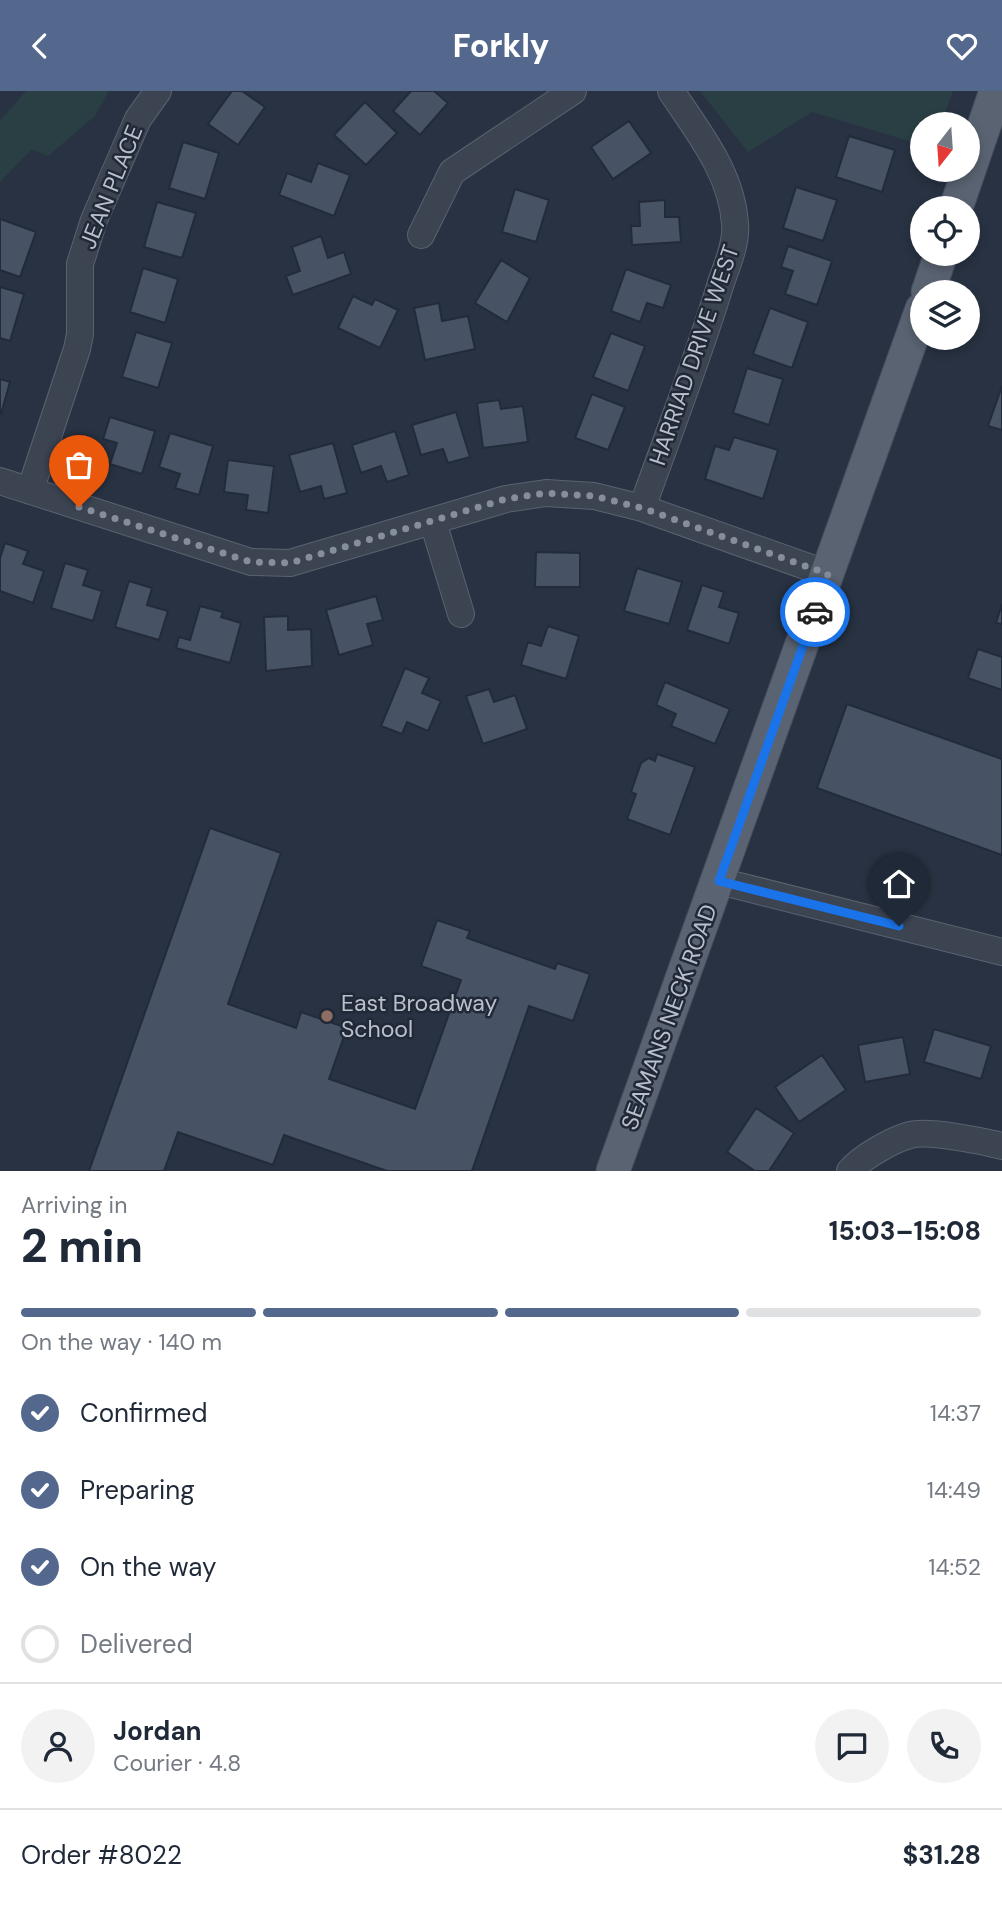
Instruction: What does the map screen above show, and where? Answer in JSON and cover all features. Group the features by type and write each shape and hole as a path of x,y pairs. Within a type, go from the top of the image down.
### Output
{"main road":[{"path":"961,196 996,91"},
{"name":"SEAMANS NECK ROAD","path":"613,1171 910,343"}],"street":[{"name":"JEAN PLACE","path":"30,491 77,349 80,334 80,264 94,220 138,119 158,91"},
{"path":"421,235 452,172 573,91"},
{"name":"HARRIAD DRIVE WEST","path":"642,508 715,303 736,225 727,183 713,153 671,91"},
{"path":"0,481 251,562 290,563 506,499 546,493 594,496 642,508 828,574"},
{"path":"433,522 461,614"},
{"path":"719,881 1002,952"},
{"path":"850,1171 860,1160 912,1134 968,1138 1002,1146"}],"green space":[{"path":"26,91 109,91 95,116 48,156 32,149 0,182 0,121"},
{"path":"700,91 953,91 945,112 910,112 910,141 812,112 748,152"}],"building":[{"path":"232,91 242,91 265,107 238,145 208,124"},
{"path":"411,91 434,91 448,103 420,135 393,111"},
{"path":"365,102 397,133 366,165 334,135"},
{"path":"629,121 651,153 613,179 591,147"},
{"path":"849,136 895,150 882,192 836,177"},
{"path":"183,142 219,153 205,199 169,188"},
{"path":"318,163 350,175 334,216 279,195 287,173 311,182"},
{"path":"796,187 837,200 823,241 783,228"},
{"path":"515,189 549,200 536,242 502,232"},
{"path":"665,200 665,217 679,217 681,242 632,245 631,226 640,226 639,202"},
{"path":"157,202 196,213 182,258 144,247"},
{"path":"0,219 36,232 20,277 0,270"},
{"path":"321,236 328,258 344,252 351,274 293,295 286,276 300,271 292,247"},
{"path":"788,246 832,261 817,305 785,294 793,271 781,267"},
{"path":"501,260 530,278 507,322 475,303"},
{"path":"143,268 178,279 165,323 130,312"},
{"path":"626,269 671,285 663,308 647,303 640,322 611,311"},
{"path":"0,287 24,294 10,341 0,338"},
{"path":"353,296 372,305 375,299 398,310 380,348 338,328"},
{"path":"439,303 442,321 468,316 475,349 425,360 414,308"},
{"path":"770,308 808,322 792,368 753,354"},
{"path":"136,332 172,343 158,388 122,377"},
{"path":"611,333 645,346 628,391 593,377"},
{"path":"747,368 783,379 769,425 733,413"},
{"path":"0,379 10,382 1,414 0,414"},
{"path":"1002,386 1002,430 988,426"},
{"path":"592,394 625,407 608,450 575,438"},
{"path":"499,400 501,409 523,406 528,442 483,448 477,403"},
{"path":"456,412 470,457 448,463 443,449 421,455 412,425"},
{"path":"110,417 155,431 142,474 110,464 117,443 103,439"},
{"path":"395,431 409,475 387,482 381,466 361,473 352,445"},
{"path":"170,433 213,446 199,495 175,488 180,474 159,467"},
{"path":"734,437 778,450 763,499 705,479 715,446 729,450"},
{"path":"333,443 347,493 324,499 321,486 300,492 289,455"},
{"path":"228,460 274,466 268,513 246,510 248,495 224,492"},
{"path":"5,543 28,551 23,564 44,571 33,603 0,591 0,558"},
{"path":"536,552 580,553 580,587 535,587"},
{"path":"65,563 88,570 83,585 102,591 93,621 51,608"},
{"path":"637,568 682,582 669,624 624,611"},
{"path":"129,581 152,588 147,605 168,611 159,640 115,627"},
{"path":"702,585 724,592 719,607 739,613 729,644 687,630"},
{"path":"376,596 383,620 367,624 373,645 339,655 326,610"},
{"path":"1002,604 1002,624 996,623"},
{"path":"200,606 223,612 221,617 241,623 230,663 176,648 179,637 190,640"},
{"path":"288,616 288,630 311,629 312,666 266,671 264,617"},
{"path":"548,626 579,636 566,679 521,665 528,642 541,646"},
{"path":"978,649 1002,657 1002,690 968,678"},
{"path":"405,668 429,678 422,693 441,701 428,731 407,722 402,734 381,726"},
{"path":"665,682 730,709 715,744 671,726 676,714 656,705"},
{"path":"489,689 494,702 515,695 527,729 483,744 466,696"},
{"path":"847,704 1002,759 1002,855 817,788"},
{"path":"657,754 695,767 670,835 627,819 636,794 631,792 641,763 649,758 655,761"},
{"path":"210,828 281,853 228,1004 296,1028 301,1012 347,1028 329,1079 415,1109 461,980 421,966 437,920 470,931 467,938 555,969 557,963 590,974 573,1021 529,1006 472,1171 387,1171 284,1135 273,1165 178,1132 164,1171 89,1171"},
{"path":"934,1029 991,1046 981,1079 924,1062"},
{"path":"903,1037 910,1074 865,1082 858,1045"},
{"path":"822,1055 846,1090 799,1122 775,1087"},
{"path":"756,1108 794,1133 769,1171 755,1171 727,1152"}],"way so far":[{"path":"79,507 251,562 290,563 506,499 546,493 594,496 642,508 828,574 815,612"}],"place":[{"name":"East Broadway School","path":"327,1016"}],"route":[{"path":"815,612 719,881 899,926"}]}
